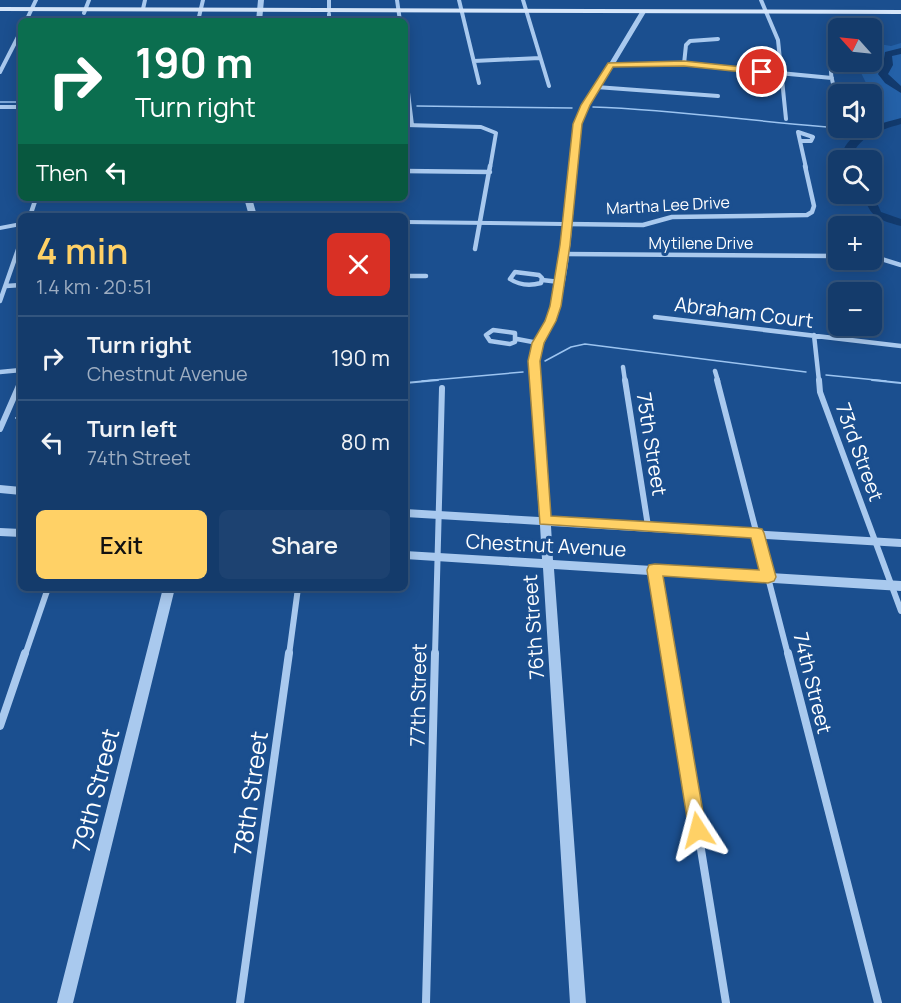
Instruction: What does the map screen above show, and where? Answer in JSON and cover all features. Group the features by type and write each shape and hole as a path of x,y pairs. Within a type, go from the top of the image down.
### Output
{"main road":[{"path":"0,11 143,9 200,15"},
{"path":"85,11 200,15 399,16 642,13 901,14"}],"street":[{"path":"28,18 36,0"},
{"path":"85,11 89,0"},
{"path":"143,9 146,0"},
{"path":"200,15 204,0"},
{"path":"260,15 261,0"},
{"path":"329,0 329,15"},
{"path":"397,0 399,16"},
{"path":"459,0 478,83"},
{"path":"523,0 549,86"},
{"path":"761,0 778,40 786,119"},
{"name":"76th Street","path":"578,1003 534,361 538,343 554,313 560,282 577,124 596,87 642,13"},
{"path":"0,72 18,37"},
{"path":"684,64 686,45 690,41 718,39"},
{"path":"474,61 540,58"},
{"path":"611,64 684,64 832,78"},
{"path":"831,72 834,84"},
{"path":"596,87 718,96"},
{"path":"408,97 411,126"},
{"path":"0,107 18,107"},
{"path":"408,126 481,127 493,130 496,136 475,249"},
{"name":"Martha Lee Drive","path":"408,222 646,224 672,217 807,215 812,212 814,206 798,132 813,137 811,141 800,141"},
{"path":"408,171 490,172"},
{"path":"0,228 18,225"},
{"path":"0,302 18,250"},
{"name":"Mytilene Drive","path":"564,254 828,256"},
{"path":"882,259 901,266"},
{"path":"542,280 537,274 518,272 513,273 510,279 515,283 535,285 542,280 560,282"},
{"path":"408,276 426,276"},
{"path":"6,286 18,285"},
{"name":"Abraham Court","path":"655,317 901,346"},
{"path":"517,339 513,332 493,330 488,332 486,337 492,342 510,344 517,339 538,343"},
{"name":"73rd Street","path":"814,336 820,392 875,541 896,585 901,611"},
{"name":"75th Street","path":"623,367 648,526"},
{"path":"0,372 18,370"},
{"name":"74th Street","path":"715,371 878,1003"},
{"path":"0,429 18,388"},
{"name":"77th Street","path":"426,1003 442,388"},
{"path":"0,489 18,491"},
{"name":"Chestnut Avenue","path":"408,513 901,543"},
{"path":"0,532 18,532"},
{"name":"Chestnut Avenue","path":"408,555 896,585"},
{"path":"655,570 726,1003"},
{"path":"0,726 47,591"},
{"name":"79th Street","path":"65,1003 168,591"},
{"name":"78th Street","path":"240,1003 298,591"}],"shaded area":[{"path":"901,43 901,119 882,124 882,84 867,84 861,72 882,72 882,44 891,46"}],"waterway":[{"path":"901,51 888,54 888,65 883,74 888,81 901,90"},
{"path":"0,102 18,102"},
{"path":"417,106 572,108"},
{"path":"593,107 662,111 828,127"},
{"path":"848,150 858,138 866,133 901,121"},
{"path":"871,204 877,214 901,223"},
{"path":"545,361 571,347 585,344 806,372"},
{"path":"422,381 523,372"},
{"path":"826,375 886,381"},
{"path":"408,383 438,380"},
{"path":"872,380 901,383"}],"route":[{"path":"698,830 655,570 768,577 757,533 545,521 534,361 538,343 554,313 565,245 577,124 585,105 611,64 684,64 762,72"}]}
